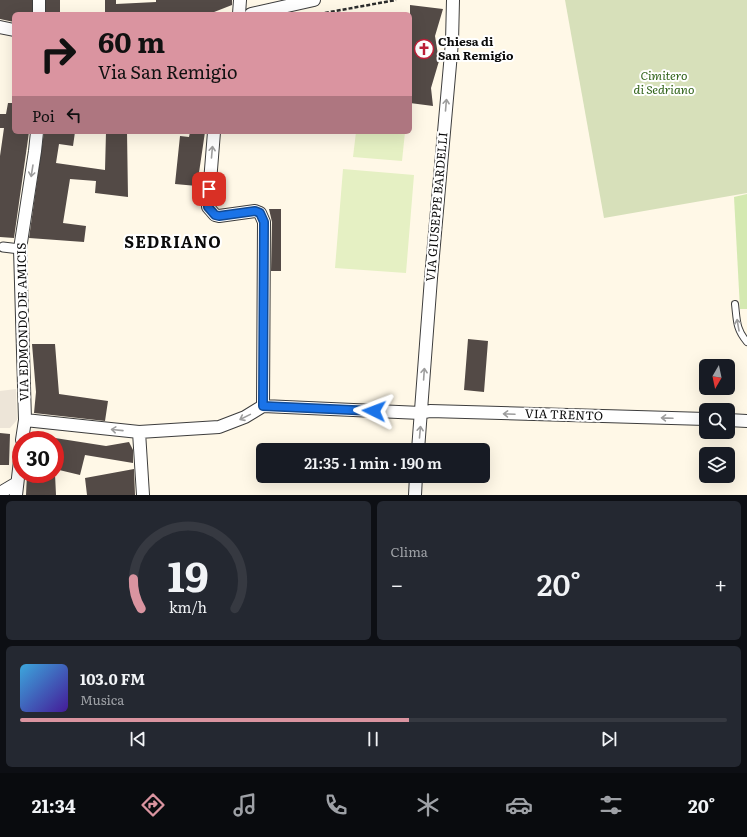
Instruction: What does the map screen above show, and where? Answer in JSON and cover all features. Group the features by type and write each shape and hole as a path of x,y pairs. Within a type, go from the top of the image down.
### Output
{"street":[{"path":"39,0 39,12"},
{"path":"239,12 240,0"},
{"path":"259,12 314,0"},
{"name":"VIA GIUSEPPE BARDELLI","path":"419,443 431,278 452,42 453,0"},
{"path":"0,27 12,30"},
{"name":"VIA EDMONDO DE AMICIS","path":"22,431 20,249 37,134"},
{"path":"21,420 138,432 219,427 245,417 263,406 264,222 260,213 255,211 219,216 215,215 208,207 214,134"},
{"path":"3,247 20,249"},
{"name":"VIA TRENTO","path":"263,406 421,413 430,411 699,419"},
{"path":"735,420 747,421"},
{"path":"138,432 143,495"},
{"path":"0,493 17,483"},
{"path":"16,495 17,483"},
{"path":"415,495 416,483"}],"lane":[{"path":"735,304 739,333 747,342"}],"path":[{"path":"330,12 396,0"}],"green space":[{"name":"Cimitero di Sedriano","path":"565,0 747,0 747,193 604,218"},
{"path":"356,134 405,134 402,161 353,157"},
{"path":"343,169 414,175 406,273 335,268"},
{"path":"747,194 747,309 740,309 734,197"}],"shaded area":[{"path":"16,389 17,420 10,428 0,428 0,391"}],"building":[{"path":"0,0 32,0 32,12 12,12 12,22 0,19"},
{"path":"46,0 60,0 60,12 46,12"},
{"path":"105,0 116,0 116,4 156,2 156,0 232,0 232,5 214,12 105,12"},
{"name":"Chiesa di San Remigio","path":"410,5 443,9 435,36 439,61 431,88 433,106 412,103 412,12 410,12"},
{"path":"8,103 12,103 12,134 29,134 14,238 0,237 0,156 4,128 0,128 0,114 6,114"},
{"path":"44,134 75,134 73,146 59,144 56,163 105,170 106,134 127,134 128,197 95,193 96,181 70,179 63,223 86,226 84,242 29,238"},
{"path":"190,134 205,134 197,186 175,184 180,136 189,137"},
{"path":"269,209 281,209 281,271 271,271 272,222"},
{"path":"468,339 488,341 484,392 464,390"},
{"path":"32,344 55,344 59,394 108,401 105,421 34,413 36,392"},
{"path":"0,433 10,434 9,465 0,465"},
{"path":"64,439 106,446 129,442 133,450 133,463 85,455 80,475 64,471"},
{"path":"134,469 135,495 87,495 85,478"},
{"path":"27,483 55,483 56,495 26,495"}],"place":[{"name":"Chiesa di San Remigio","path":"424,49"}],"district":[{"name":"SEDRIANO","path":"173,242"}],"route":[{"path":"209,189 208,207 215,215 219,216 255,211 260,213 264,222 263,406 374,411"}]}
